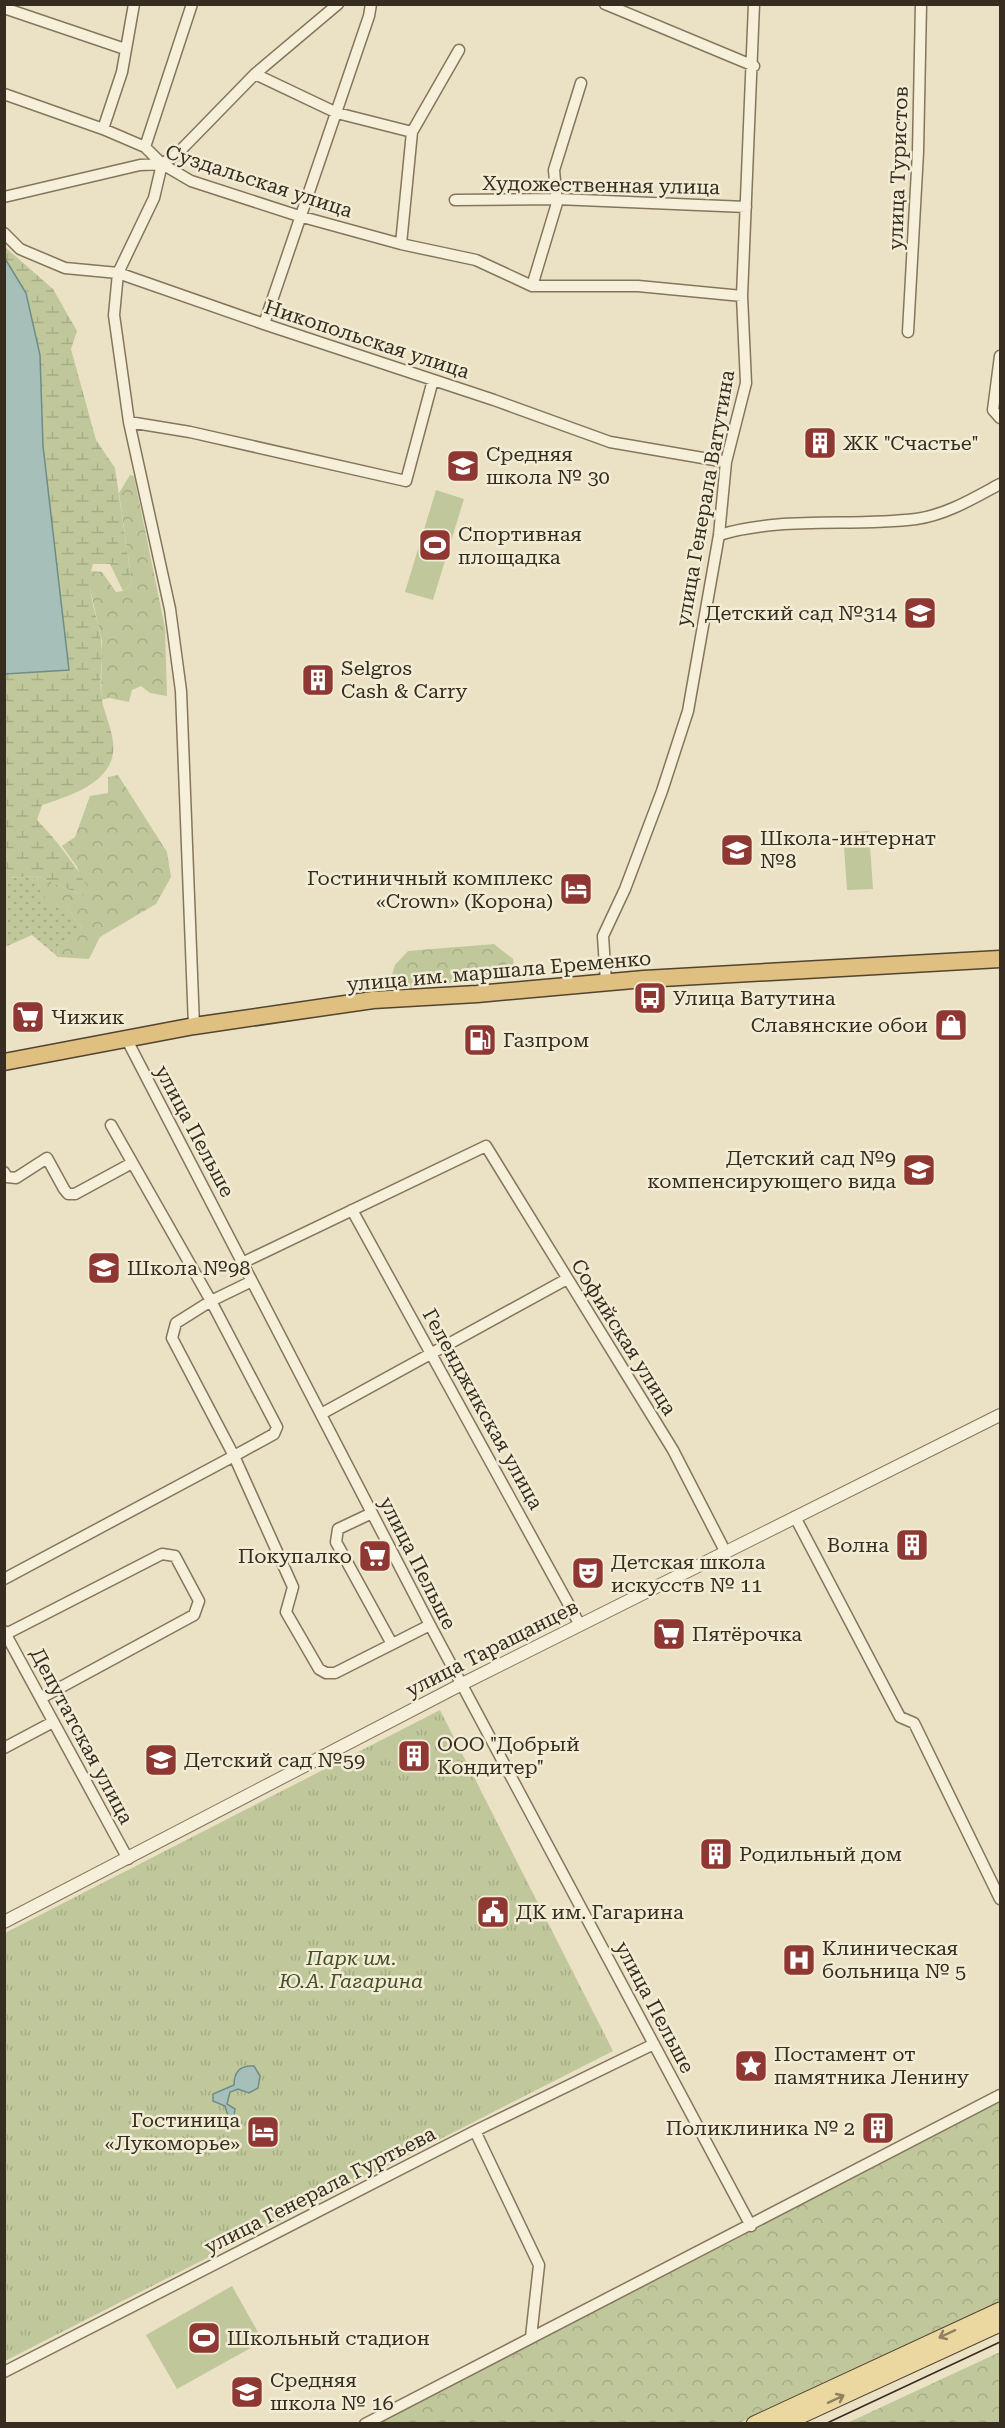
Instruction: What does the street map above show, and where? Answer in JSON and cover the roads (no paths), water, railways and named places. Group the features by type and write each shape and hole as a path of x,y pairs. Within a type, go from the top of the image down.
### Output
{"highway":[{"name":"улица им. маршала Еременко","path":"4,1062 194,1026 373,1000 477,994 606,982 1000,959"}],"main road":[{"path":"754,2424 1000,2310"},
{"path":"783,2424 1000,2324"}],"street":[{"path":"103,129 122,72 134,4"},
{"path":"145,147 192,4"},
{"path":"194,1026 181,691 170,609 129,422 114,315 118,273 154,198 162,164 177,154 255,74 338,4"},
{"path":"264,324 299,216 337,113 371,4"},
{"path":"605,4 754,66"},
{"name":"улица Генерала Ватутина","path":"606,982 603,936 633,869 688,711 719,535 726,462 746,383 742,296 754,66 754,4"},
{"name":"улица Туристов","path":"908,332 918,152 921,4"},
{"path":"4,8 125,49"},
{"path":"401,244 412,132 459,50"},
{"path":"255,74 337,113 412,132"},
{"path":"581,83 554,170 557,198 532,286 638,286 742,296"},
{"path":"4,94 103,129 145,147 162,164"},
{"name":"Суздальская улица","path":"4,197 140,165 162,164 191,181 299,216 401,244 476,260 532,286"},
{"name":"Художественная улица","path":"455,200 557,198 746,207"},
{"name":"Никопольская улица","path":"4,233 20,249 65,268 118,273 609,442 726,462"},
{"path":"1000,356 993,410 1000,418"},
{"path":"129,422 190,432 406,481 433,380"},
{"path":"719,535 749,526 917,519 959,507 1000,484"},
{"name":"улица Пельше","path":"127,1040 430,1625 751,2226"},
{"path":"4,1579 274,1434 277,1427 211,1301 111,1125"},
{"name":"Софийская улица","path":"352,1210 486,1146 673,1450 725,1551"},
{"path":"4,1172 7,1177 16,1178 47,1158 64,1189 68,1194 75,1194 132,1162"},
{"path":"244,1262 352,1210"},
{"name":"Геленджикская улица","path":"352,1210 580,1625"},
{"path":"251,1278 248,1283 211,1301 176,1323 172,1330 172,1338 234,1456 293,1587 286,1612 319,1668 326,1673 335,1673 430,1625"},
{"path":"321,1414 567,1279"},
{"name":"улица Таращанцев","path":"4,1922 462,1684 1000,1415"},
{"path":"372,1513 338,1529 335,1536 392,1644"},
{"path":"795,1517 900,1717 914,1723 1000,1899"},
{"path":"5,1633 162,1554 174,1556 200,1601 194,1615 41,1698"},
{"name":"Депутатская улица","path":"5,1633 128,1859"},
{"path":"4,1748 53,1722"},
{"name":"улица Генерала Гуртьева","path":"4,2372 475,2131 654,2044"},
{"path":"365,2424 1000,2095"},
{"path":"475,2131 538,2265 531,2337"}],"water":[{"path":"4,257 26,293 40,355 43,446 69,670 5,674"},
{"path":"254,2066 260,2076 258,2088 249,2093 238,2089 230,2092 227,2104 235,2109 234,2116 228,2116 225,2106 213,2101 213,2094 234,2085 235,2076 239,2070"}],"tram line":[{"path":"825,2424 1000,2342"}],"place":[{"name":"ЖК \"Счастье\"","path":"820,443"},
{"name":"Средняя школа № 30","path":"463,466"},
{"name":"Спортивная площадка","path":"435,545"},
{"name":"Детский сад №314","path":"920,613"},
{"name":"Selgros Cash & Carry","path":"318,680"},
{"name":"Школа-интернат №8","path":"737,850"},
{"name":"Гостиничный комплекс «Crown» (Корона)","path":"576,889"},
{"name":"Улица Ватутина","path":"650,998"},
{"name":"Чижик","path":"28,1017"},
{"name":"Славянские обои","path":"951,1025"},
{"name":"Газпром","path":"480,1040"},
{"name":"Детский сад №9 компенсирующего вида","path":"919,1170"},
{"name":"Школа №98","path":"104,1268"},
{"name":"Волна","path":"912,1545"},
{"name":"Покупалко","path":"375,1556"},
{"name":"Детская школа искусств № 11","path":"588,1573"},
{"name":"Пятёрочка","path":"669,1634"},
{"name":"ООО \"Добрый Кондитер\"","path":"414,1756"},
{"name":"Детский сад №59","path":"161,1760"},
{"name":"Родильный дом","path":"716,1854"},
{"name":"ДК им. Гагарина","path":"493,1912"},
{"name":"Клиническая больница № 5","path":"799,1960"},
{"name":"Постамент от памятника Ленину","path":"751,2066"},
{"name":"Поликлиника № 2","path":"878,2128"},
{"name":"Гостиница «Лукоморье»","path":"263,2132"},
{"name":"Школьный стадион","path":"204,2338"},
{"name":"Средняя школа № 16","path":"247,2392"}],"park label":[{"name":"Парк им. Ю.А. Гагарина","path":"351,1970"}]}
